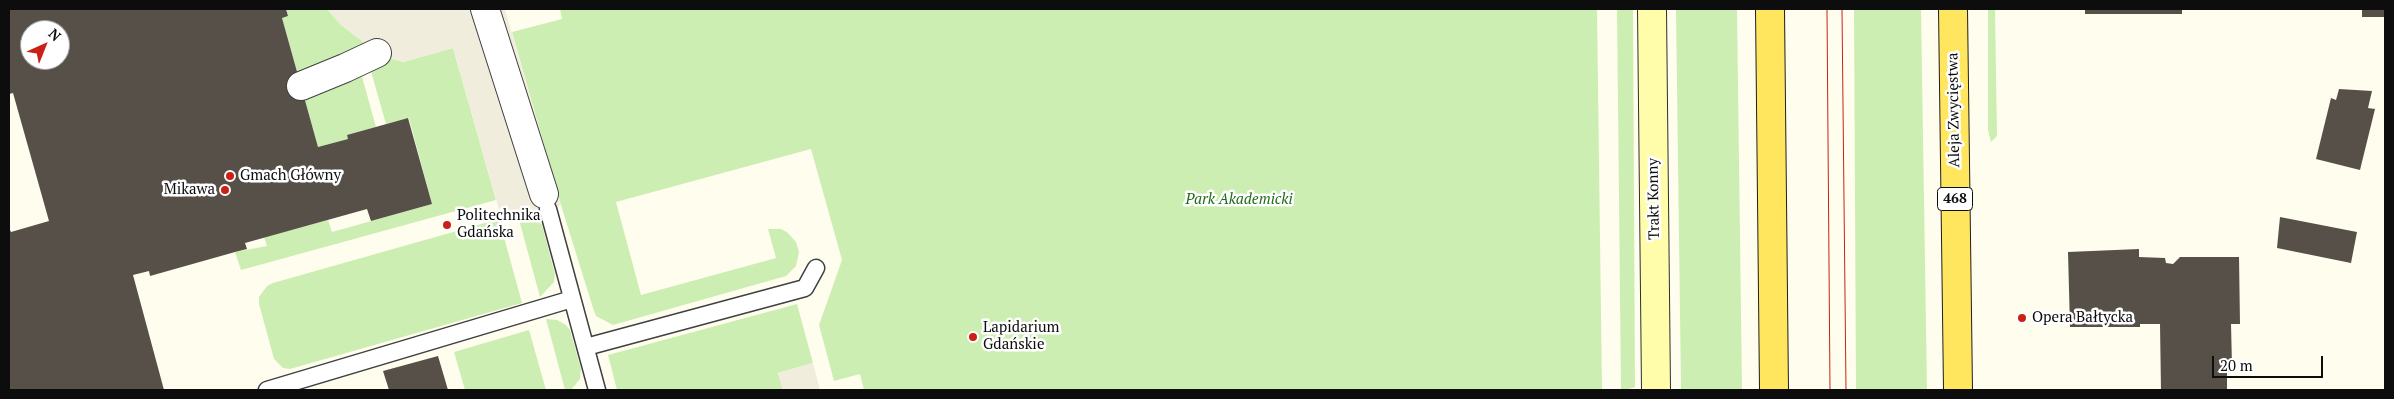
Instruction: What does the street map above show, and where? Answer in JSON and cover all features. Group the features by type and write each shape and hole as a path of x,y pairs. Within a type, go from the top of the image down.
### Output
{"main road":[{"path":"1770,9 1774,390"},
{"name":"Aleja Zwycięstwa","path":"1953,9 1958,390"}],"street":[{"path":"485,9 546,201"},
{"name":"Trakt Konny","path":"1652,9 1656,390"},
{"path":"301,86 377,53"}],"lane":[{"path":"546,201 597,390"},
{"path":"586,347 805,288 816,268"},
{"path":"267,390 572,299"}],"green space":[{"path":"286,9 327,9 341,25 365,43 346,55 297,72 282,18 288,16"},
{"name":"Park Akademicki","path":"560,9 1597,9 1602,390 864,390 860,374 834,381 819,325 842,260 811,149 616,202 641,295 776,258 768,229 781,229 787,232 796,242 799,252 796,266 786,276 613,325 596,316 593,308 561,205 512,32 562,19"},
{"path":"1617,9 1633,9 1635,387 1626,390 1621,390"},
{"path":"1676,9 1737,9 1742,390 1681,390"},
{"path":"1854,9 1921,9 1927,390 1856,390"},
{"path":"1988,9 1995,9 1997,136 1991,142 1988,130"},
{"path":"453,48 496,200 241,270 235,252 267,246 264,237 328,220 332,232 432,204 409,118 386,124 370,68 387,57 403,62"},
{"path":"361,73 376,127 347,135 348,139 318,147 303,94"},
{"path":"518,216 527,216 542,225 555,274 554,282 540,297"},
{"path":"499,219 522,303 290,369 283,368 274,359 259,304 259,297 267,286"},
{"path":"797,304 813,363 778,373 783,390 617,390 608,355"},
{"path":"546,319 557,320 566,325 570,330 581,369 580,379 571,390 565,390"},
{"path":"529,330 546,390 465,390 454,352"}],"shaded area":[{"path":"327,9 505,9 561,205 527,216 502,220 453,48 403,62 377,53 341,25"},
{"path":"813,363 820,390 783,390 778,373"}],"building":[{"name":"Gmach Główny","path":"9,9 286,9 288,16 282,18 318,147 348,139 347,135 408,118 432,204 371,221 367,209 245,243 247,249 150,276 149,271 133,275 164,390 9,390 9,228 11,232 49,221 13,93 9,94"},
{"path":"2085,9 2182,9 2182,14 2085,14"},
{"path":"2362,9 2385,9 2385,17 2362,17"},
{"path":"2339,89 2372,91 2368,108 2375,109 2360,170 2316,159 2331,98 2336,100"},
{"path":"2280,217 2357,232 2351,263 2277,248"},
{"path":"2139,249 2139,257 2165,258 2166,263 2173,264 2180,257 2239,257 2240,324 2231,324 2232,366 2227,366 2227,390 2161,390 2160,324 2140,324 2140,327 2070,327 2068,252"},
{"path":"438,356 448,390 389,390 383,371"}],"tram line":[{"path":"1827,9 1830,390"},
{"path":"1842,9 1846,390"}],"place":[{"name":"Gmach Główny","path":"230,176"},
{"name":"Mikawa","path":"225,190"},
{"name":"Politechnika Gdańska","path":"447,225"},
{"name":"Opera Bałtycka","path":"2022,318"},
{"name":"Lapidarium Gdańskie","path":"973,337"}]}
